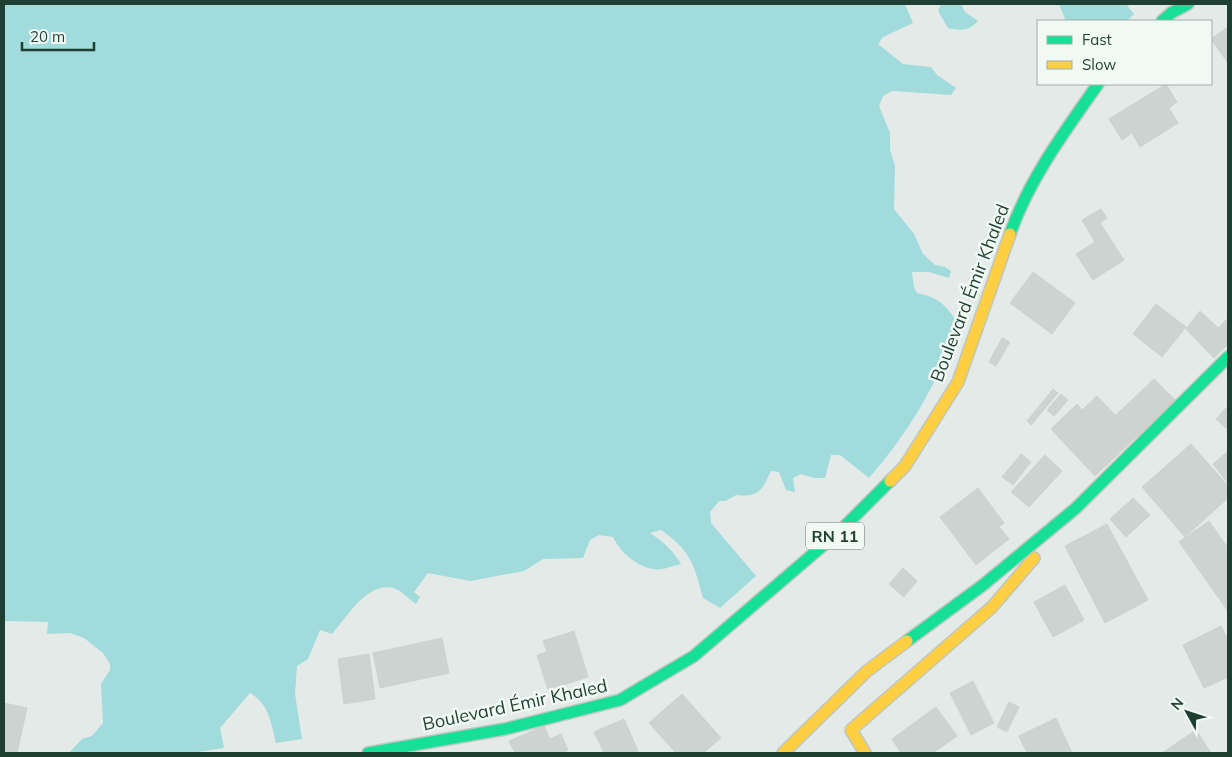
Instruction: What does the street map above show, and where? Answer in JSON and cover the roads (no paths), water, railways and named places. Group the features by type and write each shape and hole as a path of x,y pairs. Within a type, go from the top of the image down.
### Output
{"main road":[{"path":"1163,20 1171,12 1188,4"},
{"name":"Boulevard Émir Khaled","path":"368,753 505,729 620,700 694,656 840,531 905,466 958,382 1017,214 1059,140 1097,85"},
{"path":"783,753 867,671 983,585 1076,508 1228,357"},
{"path":"866,753 851,730 1002,598 1076,508"}],"water":[{"path":"4,4 905,4 913,23 883,37 878,44 903,64 931,67 937,75 956,88 951,95 892,91 883,96 879,106 890,133 890,150 895,166 894,209 914,234 923,254 935,265 945,267 951,271 949,278 929,272 912,272 916,291 939,301 958,322 951,344 922,405 884,461 869,478 840,455 831,455 825,478 814,478 801,474 793,478 795,492 786,490 779,472 771,471 762,488 755,494 736,495 726,501 719,501 710,512 711,523 756,576 720,608 703,598 690,559 679,545 661,530 650,533 668,547 681,564 660,569 641,565 629,558 613,537 599,535 590,540 583,558 543,559 524,571 470,581 428,573 414,592 420,597 416,604 400,591 379,588 361,600 332,634 320,630 308,659 297,666 295,694 302,739 276,743 271,721 265,708 250,693 220,728 224,748 190,753 69,753 82,739 92,736 103,723 101,684 110,670 110,664 103,653 84,638 70,633 47,634 48,622 4,621"},
{"path":"941,4 961,4 965,12 978,21 971,27 964,29 948,28 938,11"},
{"path":"1059,4 1126,4 1134,14 1128,20 1066,20"}]}
